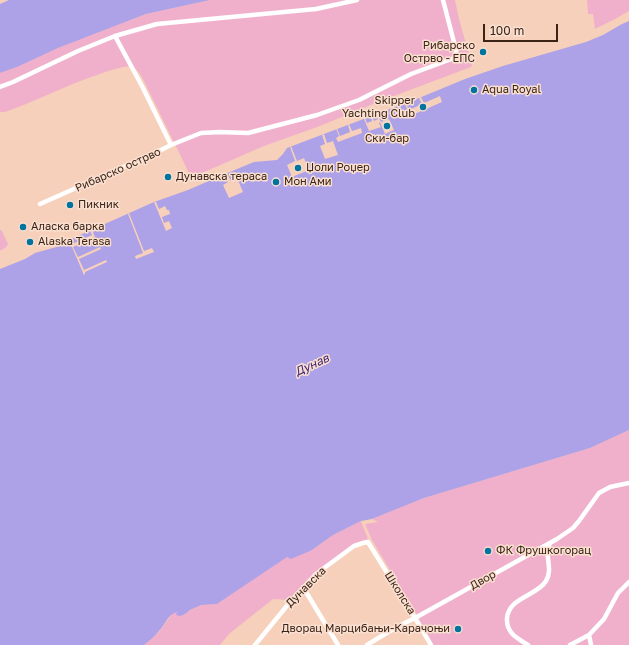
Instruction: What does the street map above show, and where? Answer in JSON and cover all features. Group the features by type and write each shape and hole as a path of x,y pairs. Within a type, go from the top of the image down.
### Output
{"street":[{"path":"0,87 78,51 115,36 157,24 316,10 357,0"},
{"path":"171,145 201,133 248,133 317,115 359,100 417,71 454,58 456,55 456,50 443,0"},
{"name":"Рибарско острво","path":"40,204 171,145 115,36"},
{"name":"Двор","path":"367,645 564,535 579,521 599,493 610,487 629,483"},
{"name":"Дунавска","path":"255,645 303,587 316,574 354,546 368,542"},
{"name":"Школска","path":"368,542 431,645"},
{"path":"528,645 517,639 510,632 507,622 507,614 510,608 517,602 534,592 545,583 549,572 547,550 550,543"},
{"path":"570,645 589,635 604,618 618,593 629,582"},
{"path":"303,587 338,645"},
{"path":"589,635 591,645"}],"shaded area":[{"path":"210,0 455,0 472,65 471,67 378,102 320,126 264,146 195,176 188,171 142,77 137,70 130,66 118,68 75,83 8,111 0,112 0,73 17,67 55,49 146,14"},
{"path":"587,0 629,0 629,11 595,29 593,14 588,14"},
{"path":"0,230 2,231 8,244 0,251"},
{"path":"629,430 629,645 433,645 417,615 372,540 365,524 378,522 372,519 424,498 590,448"},
{"path":"361,521 368,539 357,543 315,574 288,600 273,599 229,634 220,645 144,645 159,632 175,612 185,614 201,605 217,604 287,556 312,550 333,535"}],"water":[{"path":"9,0 210,0 146,14 58,48 17,67 0,73 0,4"},
{"name":"Дунав","path":"629,21 629,430 590,448 424,498 372,519 361,521 333,535 312,550 291,559 287,557 217,604 201,605 180,616 176,615 177,612 174,613 169,617 156,635 144,645 0,645 0,269 25,259 35,253 60,246 69,240 154,202 188,190 254,162 277,160 287,148 465,79 503,66 586,42"}],"pier":[{"name":"Skipper Yachting Club","path":"440,96 442,102 410,116 405,104 406,103 409,110 422,104 419,98 421,97 424,103"},
{"path":"376,114 381,122 389,119 394,130 385,134 380,122 381,127 369,131 364,119 365,118 367,123 372,121 372,116 374,121 378,119"},
{"path":"349,124 352,131 361,128 362,133 338,142 336,138 339,136 336,129 340,136 350,132"},
{"path":"324,134 327,143 333,141 338,155 325,159 320,146 325,144 322,135"},
{"name":"Џоли Роџер","path":"291,146 297,161 304,158 309,170 292,177 287,165 295,161 290,147"},
{"path":"227,173 231,181 237,178 243,192 229,198 223,185 228,182 225,174"},
{"path":"154,202 156,202 159,209 165,206 167,210 169,210 170,214 162,217 164,223 169,221 172,228 166,231"},
{"path":"129,213 144,251 152,248 154,252 136,259 135,256 143,253 128,214"},
{"path":"92,230 95,237 73,247 78,257 100,247 101,249 79,259 84,270 106,260 107,262 85,272 84,275 69,240 70,239 72,244 92,235 90,231"}],"place":[{"name":"Рибарско Острво - ЕПС","path":"483,52"},
{"name":"Aqua Royal","path":"474,90"},
{"name":"Skipper Yachting Club","path":"423,107"},
{"name":"Ски-бар","path":"387,126"},
{"name":"Џоли Роџер","path":"298,168"},
{"name":"Дунавска тераса","path":"168,177"},
{"name":"Мон Ами","path":"276,182"},
{"name":"Пикник","path":"70,205"},
{"name":"Аласка барка","path":"23,227"},
{"name":"Alaska Terasa","path":"30,242"},
{"name":"ФК Фрушкогорац","path":"488,551"},
{"name":"Дворац Марцибањи-Карачоњи","path":"458,629"}]}
